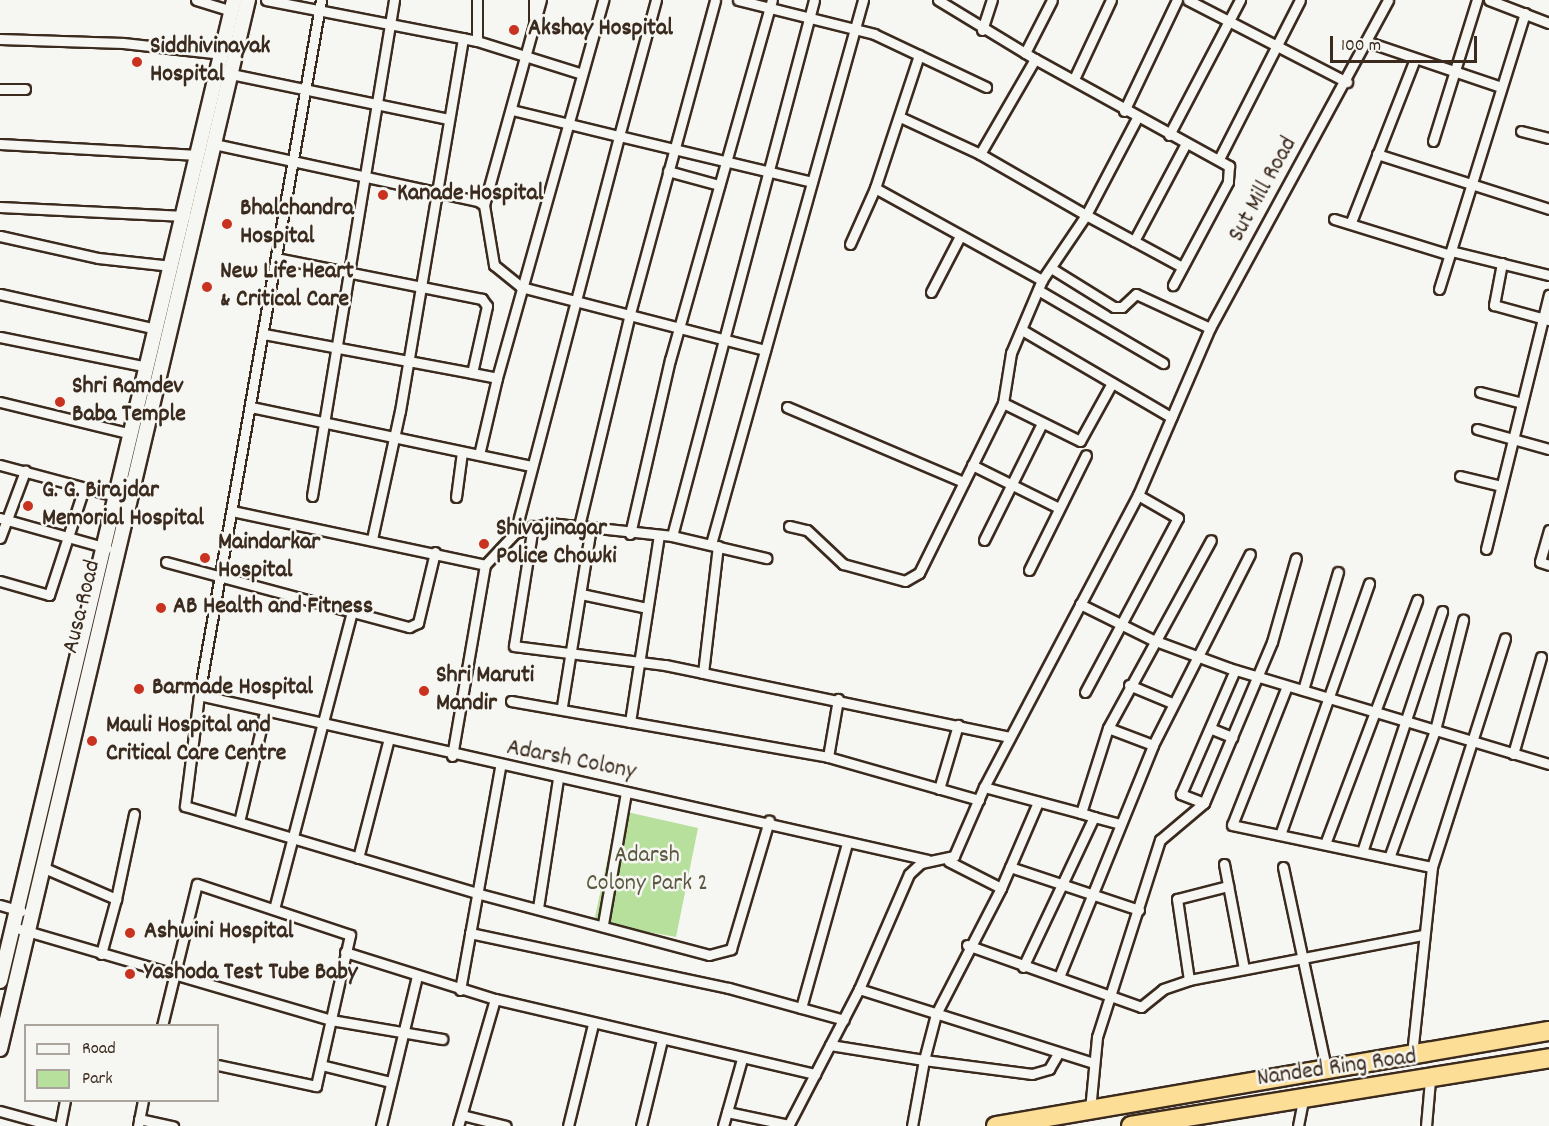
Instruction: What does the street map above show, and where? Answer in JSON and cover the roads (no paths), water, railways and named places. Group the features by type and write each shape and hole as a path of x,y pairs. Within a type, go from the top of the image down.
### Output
{"highway":[{"path":"996,1126 1549,1031"},
{"name":"Nanded Ring Road","path":"1131,1126 1304,1095 1430,1080 1549,1058"}],"main road":[{"name":"Ausa Road","path":"0,1049 249,0"},
{"path":"0,981 171,266 185,216 233,5"}],"street":[{"path":"196,0 233,5"},
{"path":"266,0 319,13 477,41 582,74"},
{"path":"321,0 199,695 185,806 476,893 603,924 709,955 725,953 769,821"},
{"path":"312,496 362,180 378,101 394,0"},
{"path":"477,0 477,41"},
{"path":"534,0 535,32"},
{"path":"541,0 535,32 484,205 494,266 521,287 572,303 765,350"},
{"path":"479,455 521,287 603,0"},
{"path":"515,532 572,303 656,0"},
{"path":"579,525 628,317 715,0"},
{"path":"738,0 771,4 854,29 986,87"},
{"path":"672,536 814,0"},
{"path":"703,673 715,545 765,350 862,0"},
{"path":"938,0 982,30 1074,79 1124,111 1219,159 1231,170 1228,182 1173,285"},
{"path":"982,30 992,0"},
{"path":"1025,53 1052,0"},
{"path":"1074,79 1111,0"},
{"path":"1124,111 1177,0"},
{"path":"1188,0 1347,82"},
{"path":"1169,135 1240,0"},
{"path":"1219,159 1279,47 1300,0"},
{"name":"Sut Mill Road","path":"948,861 1010,736 1138,495 1210,328 1347,82 1388,0"},
{"path":"1433,141 1477,0"},
{"path":"1489,0 1549,22"},
{"path":"630,534 679,329 771,4"},
{"path":"1439,288 1525,13"},
{"path":"372,539 408,363 435,192 463,38"},
{"path":"0,39 123,43 222,54"},
{"path":"1368,42 1453,73 1501,87"},
{"path":"850,244 875,188 919,56"},
{"path":"980,154 1035,58"},
{"path":"1351,222 1415,59"},
{"path":"231,74 306,93 378,101 448,119"},
{"path":"0,88 25,89"},
{"path":"512,110 567,127 619,136 674,153 725,161 812,182"},
{"path":"900,117 980,154 1182,267"},
{"path":"789,525 807,530 823,550 843,564 905,581 919,573 1003,403 1011,353 1042,280 1086,215 1137,118"},
{"path":"1521,131 1549,138"},
{"path":"1134,241 1186,143"},
{"path":"0,144 198,155"},
{"path":"214,144 362,180 435,192 484,205"},
{"path":"1377,154 1469,188 1549,209"},
{"path":"668,171 719,185"},
{"path":"875,188 1042,280"},
{"path":"0,207 185,216"},
{"path":"1334,219 1351,222 1451,253 1549,274"},
{"path":"0,236 98,258 171,266"},
{"path":"931,292 960,236"},
{"path":"277,258 348,276 482,299 487,306 472,373"},
{"path":"1502,263 1494,305 1546,320"},
{"path":"1051,268 1114,307 1122,307 1136,294 1210,328"},
{"path":"1038,290 1163,363"},
{"path":"0,294 157,329"},
{"path":"1486,549 1522,403 1546,320 1549,295"},
{"path":"1022,330 1172,417"},
{"path":"264,334 336,350 497,378"},
{"path":"0,337 147,367"},
{"path":"1003,403 1082,440 1112,383"},
{"path":"1480,392 1522,403"},
{"path":"0,402 131,434"},
{"path":"251,407 530,466"},
{"path":"787,407 964,482"},
{"path":"984,540 1014,485 1042,423"},
{"path":"1477,429 1549,449"},
{"path":"456,497 462,452"},
{"path":"1029,570 1086,455"},
{"path":"0,465 116,496"},
{"path":"972,465 1059,508"},
{"path":"0,538 3,519 25,471"},
{"path":"1460,476 1501,486"},
{"path":"0,581 49,595 70,540 84,488"},
{"path":"1085,692 1178,518 1138,495"},
{"path":"232,511 435,552 485,565"},
{"path":"3,519 70,540 119,552"},
{"path":"453,756 485,565 515,532 533,526 579,525 630,534 672,536 766,558"},
{"path":"533,526 514,646 572,649 838,699 1010,736"},
{"path":"562,706 591,527"},
{"path":"1549,530 1540,562 1549,565"},
{"path":"630,722 659,536"},
{"path":"1081,813 1107,728 1153,640 1211,540"},
{"path":"166,562 220,579 409,627 418,623 435,552"},
{"path":"1059,977 1153,745 1195,656 1250,554"},
{"path":"1090,1110 1093,1064 1110,994 1160,840 1204,803 1257,677 1296,558"},
{"path":"1303,690 1338,572"},
{"path":"1280,835 1331,698 1369,583"},
{"path":"581,594 647,608"},
{"path":"1325,844 1373,711 1417,600"},
{"path":"1080,604 1120,626 1235,670 1549,764"},
{"path":"1362,852 1442,611"},
{"path":"274,909 324,726 352,612"},
{"path":"1389,858 1435,730 1464,620"},
{"path":"1412,1053 1432,867 1474,742 1505,638"},
{"path":"1513,753 1541,657"},
{"path":"1204,803 1181,794 1212,729 1235,670"},
{"path":"1129,685 1172,703"},
{"path":"1287,686 1232,825 1432,867"},
{"name":"Adarsh Colony","path":"199,695 388,742 769,821 848,843 937,862"},
{"path":"828,757 838,699"},
{"path":"511,701 562,706 630,722 828,757 979,800"},
{"path":"239,822 265,712"},
{"path":"939,789 958,725"},
{"path":"1107,728 1153,745"},
{"path":"1212,729 1232,737"},
{"path":"358,858 388,742"},
{"path":"460,990 500,767"},
{"path":"538,908 558,779"},
{"path":"984,787 1120,824"},
{"path":"603,924 627,792"},
{"path":"912,1126 924,1060 936,1014 967,945 1002,888 1038,802"},
{"path":"101,954 116,899 134,814"},
{"path":"1023,967 1094,817"},
{"path":"801,1008 848,843"},
{"path":"727,1112 789,1125 860,989 909,874 921,863 948,861 1002,888"},
{"path":"1224,864 1244,969"},
{"path":"42,867 116,899"},
{"path":"1010,867 1091,897 1138,910"},
{"path":"1283,867 1326,1068"},
{"path":"162,1024 197,884 350,935 316,1086 219,1065"},
{"path":"1189,980 1177,898 1228,886"},
{"path":"0,905 31,914"},
{"path":"13,927 101,954 175,972 331,1020 442,1040"},
{"path":"470,933 801,1008 844,1020"},
{"path":"967,945 1023,967 1110,994 1141,1007 1163,989 1189,980 1423,935"},
{"path":"345,952 460,990 593,1024 815,1074"},
{"path":"381,1126 417,976"},
{"path":"860,989 1057,1055 1093,1064"},
{"path":"458,1126 495,999"},
{"path":"568,1126 593,1024"},
{"path":"641,1126 662,1040"},
{"path":"830,1045 1032,1074 1049,1069 1057,1055"},
{"path":"723,1126 742,1059"},
{"path":"321,1065 391,1082"},
{"path":"1426,1126 1430,1080"},
{"path":"1298,1126 1304,1095"},
{"path":"60,1126 65,1102"},
{"path":"143,1102 138,1122 173,1126"},
{"path":"0,1111 54,1126"},
{"path":"462,1115 506,1126"}],"place":[{"name":"Akshay Hospital","path":"514,30"},
{"name":"Siddhivinayak Hospital","path":"137,62"},
{"name":"Kanade Hospital","path":"383,195"},
{"name":"Bhalchandra Hospital","path":"227,224"},
{"name":"New Life Heart & Critical Care","path":"207,287"},
{"name":"Shri Ramdev Baba Temple","path":"60,402"},
{"name":"G. G. Birajdar Memorial Hospital","path":"28,506"},
{"name":"Shivajinagar Police Chowki","path":"484,544"},
{"name":"Maindarkar Hospital","path":"205,558"},
{"name":"AB Health and Fitness","path":"161,608"},
{"name":"Barmade Hospital","path":"139,689"},
{"name":"Shri Maruti Mandir","path":"424,691"},
{"name":"Mauli Hospital and Critical Care Centre","path":"92,741"},
{"name":"Ashwini Hospital","path":"130,933"},
{"name":"Yashoda Test Tube Baby","path":"130,974"}],"park label":[{"name":"Adarsh Colony Park 2","path":"647,871"}]}
